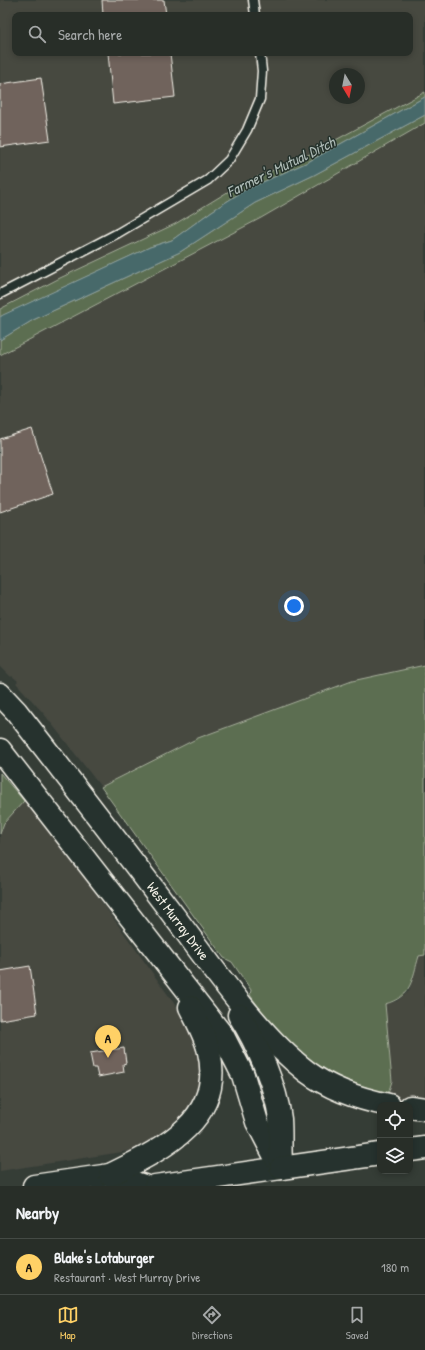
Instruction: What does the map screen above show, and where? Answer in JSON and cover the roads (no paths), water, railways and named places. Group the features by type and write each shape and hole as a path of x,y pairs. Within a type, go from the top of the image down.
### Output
{"main road":[{"name":"West Murray Drive","path":"0,694 16,711 106,826 199,950 280,1050 307,1072 332,1087 356,1098 377,1102"},
{"path":"0,750 167,962 223,1036 244,1075 258,1122 281,1168"},
{"path":"199,950 246,1026 266,1070 280,1118 281,1168"},
{"path":"34,1186 110,1175 166,1146 183,1133 196,1120 209,1091 212,1074 210,1052 199,1026 167,962"},
{"path":"413,1107 425,1109"},
{"path":"413,1150 425,1148"},
{"path":"155,1186 377,1154"},
{"path":"110,1175 144,1186"}],"lane":[{"path":"253,0 255,12"},
{"path":"0,294 118,233 208,180 229,160 247,130 260,99 262,71 260,56"}],"water":[{"path":"425,97 425,115 314,175 255,203 180,252 33,320 0,340 0,317 3,315 150,247 172,240 212,211 245,190 308,162"}],"place":[{"name":"Blake's Lotaburger","path":"108,1058"}],"water label":[{"name":"Farmer's Mutual Ditch","path":"281,167"}]}
